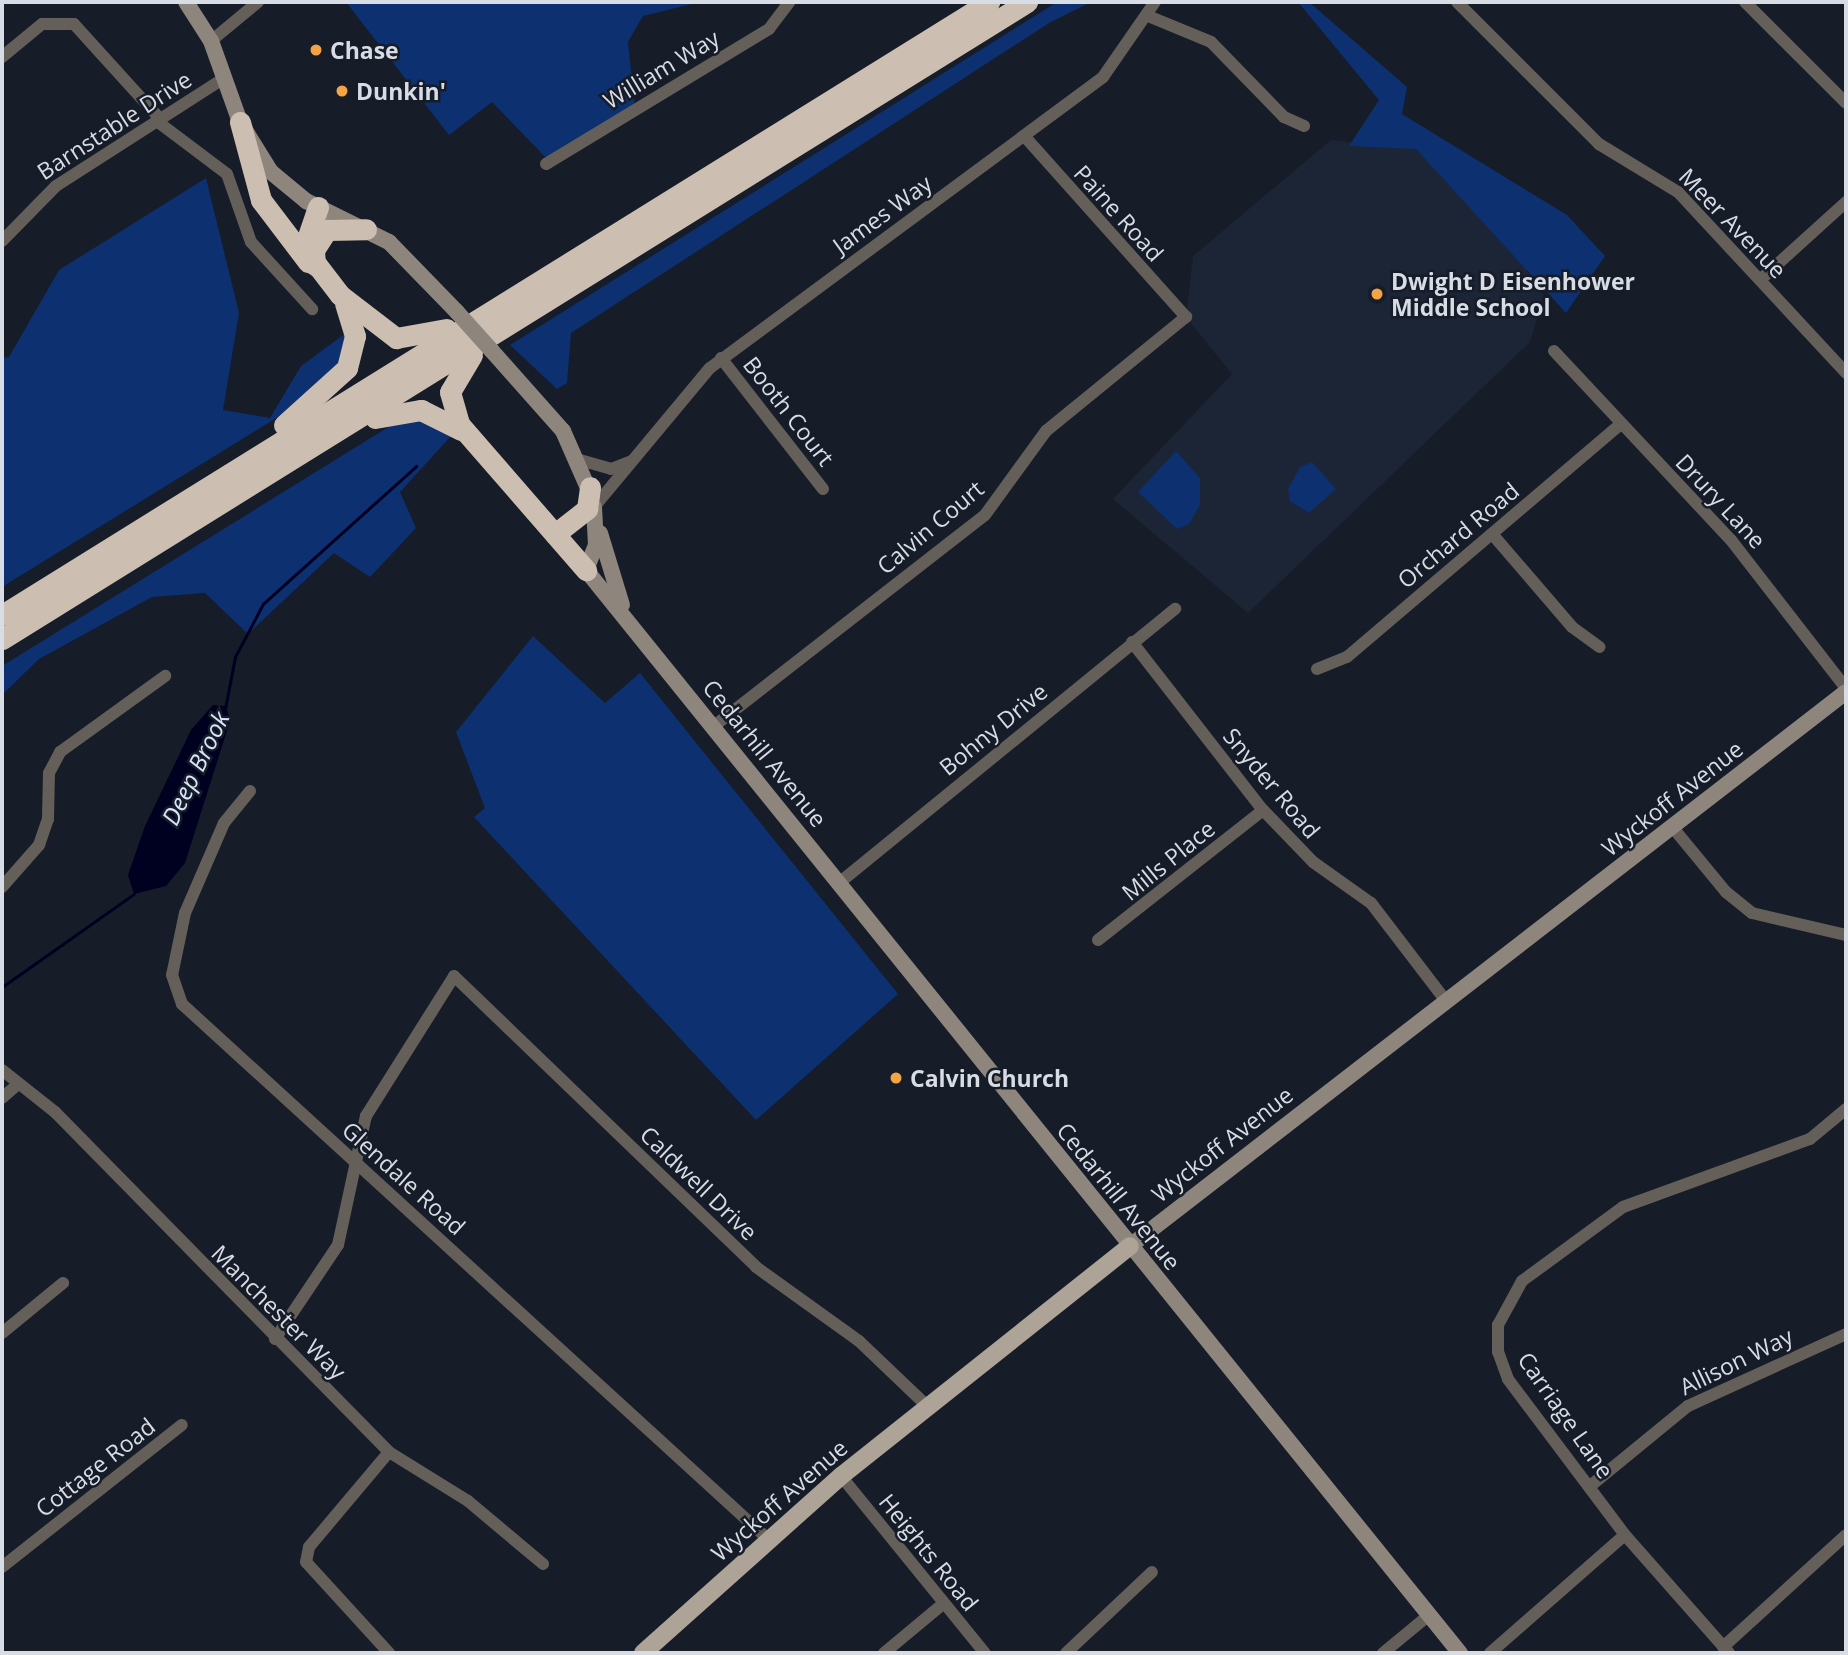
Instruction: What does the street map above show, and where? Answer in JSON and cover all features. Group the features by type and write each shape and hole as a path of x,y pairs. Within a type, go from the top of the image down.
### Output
{"highway":[{"path":"2,615 989,2"},
{"path":"2,639 1027,2"},
{"path":"240,122 261,200 299,254 385,334 417,339 610,237"},
{"path":"299,254 293,228 312,204"},
{"path":"312,204 303,238 319,273"},
{"path":"319,273 313,258 321,235 336,227 366,229"},
{"path":"159,517 340,379 355,336 340,295"},
{"path":"550,298 456,373 450,403 466,434 586,569"},
{"path":"270,473 397,410 434,413 466,434"},
{"path":"555,534 584,531 592,497"}],"main road":[{"name":"Cedarhill Avenue","path":"186,2 211,41 240,122 271,172 312,204 366,229 404,255 552,418 580,460 615,590 639,634"},
{"name":"Cedarhill Avenue","path":"592,497 596,545 586,569 1460,1653"},
{"name":"Wyckoff Avenue","path":"643,1653 841,1476 927,1406 1446,1001 1674,829 1846,690"}],"street":[{"path":"211,41 258,2"},
{"name":"William Way","path":"546,164 769,29 789,2"},
{"name":"James Way","path":"592,497 632,461 721,358 1103,77 1148,16 1155,2"},
{"name":"Meer Avenue","path":"1457,2 1600,144 1678,192 1846,373"},
{"path":"1745,2 1846,103"},
{"path":"1148,16 1211,42 1284,117 1304,126"},
{"path":"2,57 42,24 74,24 160,121 227,174 251,242 312,309"},
{"name":"Barnstable Drive","path":"2,241 56,186 224,78"},
{"name":"Paine Road","path":"1024,136 1186,317"},
{"path":"1760,280 1846,202"},
{"name":"Calvin Court","path":"714,726 985,515 1046,431 1186,317"},
{"name":"Drury Lane","path":"1554,351 1731,540 1846,690"},
{"name":"Booth Court","path":"721,358 822,488"},
{"name":"Orchard Road","path":"1317,668 1347,657 1493,536 1620,424"},
{"path":"580,460 611,469 632,461"},
{"path":"1493,536 1572,627 1600,647"},
{"name":"Bohny Drive","path":"839,883 1175,609"},
{"name":"Snyder Road","path":"1132,642 1263,810 1313,862 1371,903 1446,1001"},
{"path":"2,887 41,839 50,773 60,752 165,676"},
{"name":"Glendale Road","path":"250,791 224,823 190,898 173,985 182,1004 769,1541"},
{"name":"Mills Place","path":"1098,940 1263,810"},
{"path":"1674,829 1726,892 1752,913 1846,935"},
{"name":"Caldwell Drive","path":"356,1162 366,1116 385,1078 454,976 756,1267 859,1341 927,1406"},
{"name":"Manchester Way","path":"2,1070 55,1112 275,1339 389,1452 468,1501 543,1564"},
{"path":"2,1098 18,1084"},
{"name":"Carriage Lane","path":"1726,1650 1626,1535 1502,1366 1498,1325 1513,1290 1623,1207 1810,1139 1846,1109"},
{"path":"275,1339 338,1245 356,1162"},
{"path":"2,1333 63,1283"},
{"name":"Allison Way","path":"1589,1487 1648,1434 1717,1390 1846,1334"},
{"name":"Cottage Road","path":"2,1567 182,1425"},
{"path":"389,1452 309,1547 306,1562 389,1653"},
{"name":"Heights Road","path":"841,1476 985,1653"},
{"path":"1490,1653 1626,1535"},
{"path":"1726,1650 1846,1535"},
{"path":"1066,1653 1152,1572"},
{"path":"884,1653 944,1603"},
{"path":"1383,1653 1429,1615"}],"shaded area":[{"path":"346,2 700,2 643,16 628,42 635,108 550,162 492,102 449,135"},
{"path":"1057,2 1091,2 1049,23 571,333 567,383 557,389 510,345"},
{"path":"1298,2 1309,2 1407,87 1402,114 1567,215 1605,256 1566,313 1416,149 1349,146 1379,100"},
{"path":"1331,140 1416,149 1514,252 1544,295 1530,342 1248,613 1113,499 1232,374 1186,317 1193,256"},
{"path":"206,178 239,313 223,410 270,418 301,366 354,327 346,375 2,587 2,358 9,357 59,270"},
{"path":"411,413 451,436 400,492 416,528 370,577 334,553 248,634 205,593 152,597 39,659 2,695 2,666"},
{"path":"1176,451 1200,478 1200,505 1189,524 1177,529 1138,492"},
{"path":"1312,462 1336,489 1309,513 1290,501 1288,489 1300,467"},
{"path":"533,636 605,703 640,673 898,994 756,1120 474,817 485,808 456,732"}],"water":[{"path":"213,705 226,706 230,721 185,863 166,886 134,894 128,875 145,826 191,730"}],"waterway":[{"name":"Deep Brook","path":"225,709 235,657 263,604 416,466"},
{"name":"Deep Brook","path":"2,987 134,894"}],"place":[{"name":"Chase","path":"316,50"},
{"name":"Dunkin'","path":"342,91"},
{"name":"Dwight D Eisenhower Middle School","path":"1377,294"},
{"name":"Calvin Church","path":"896,1078"}]}
